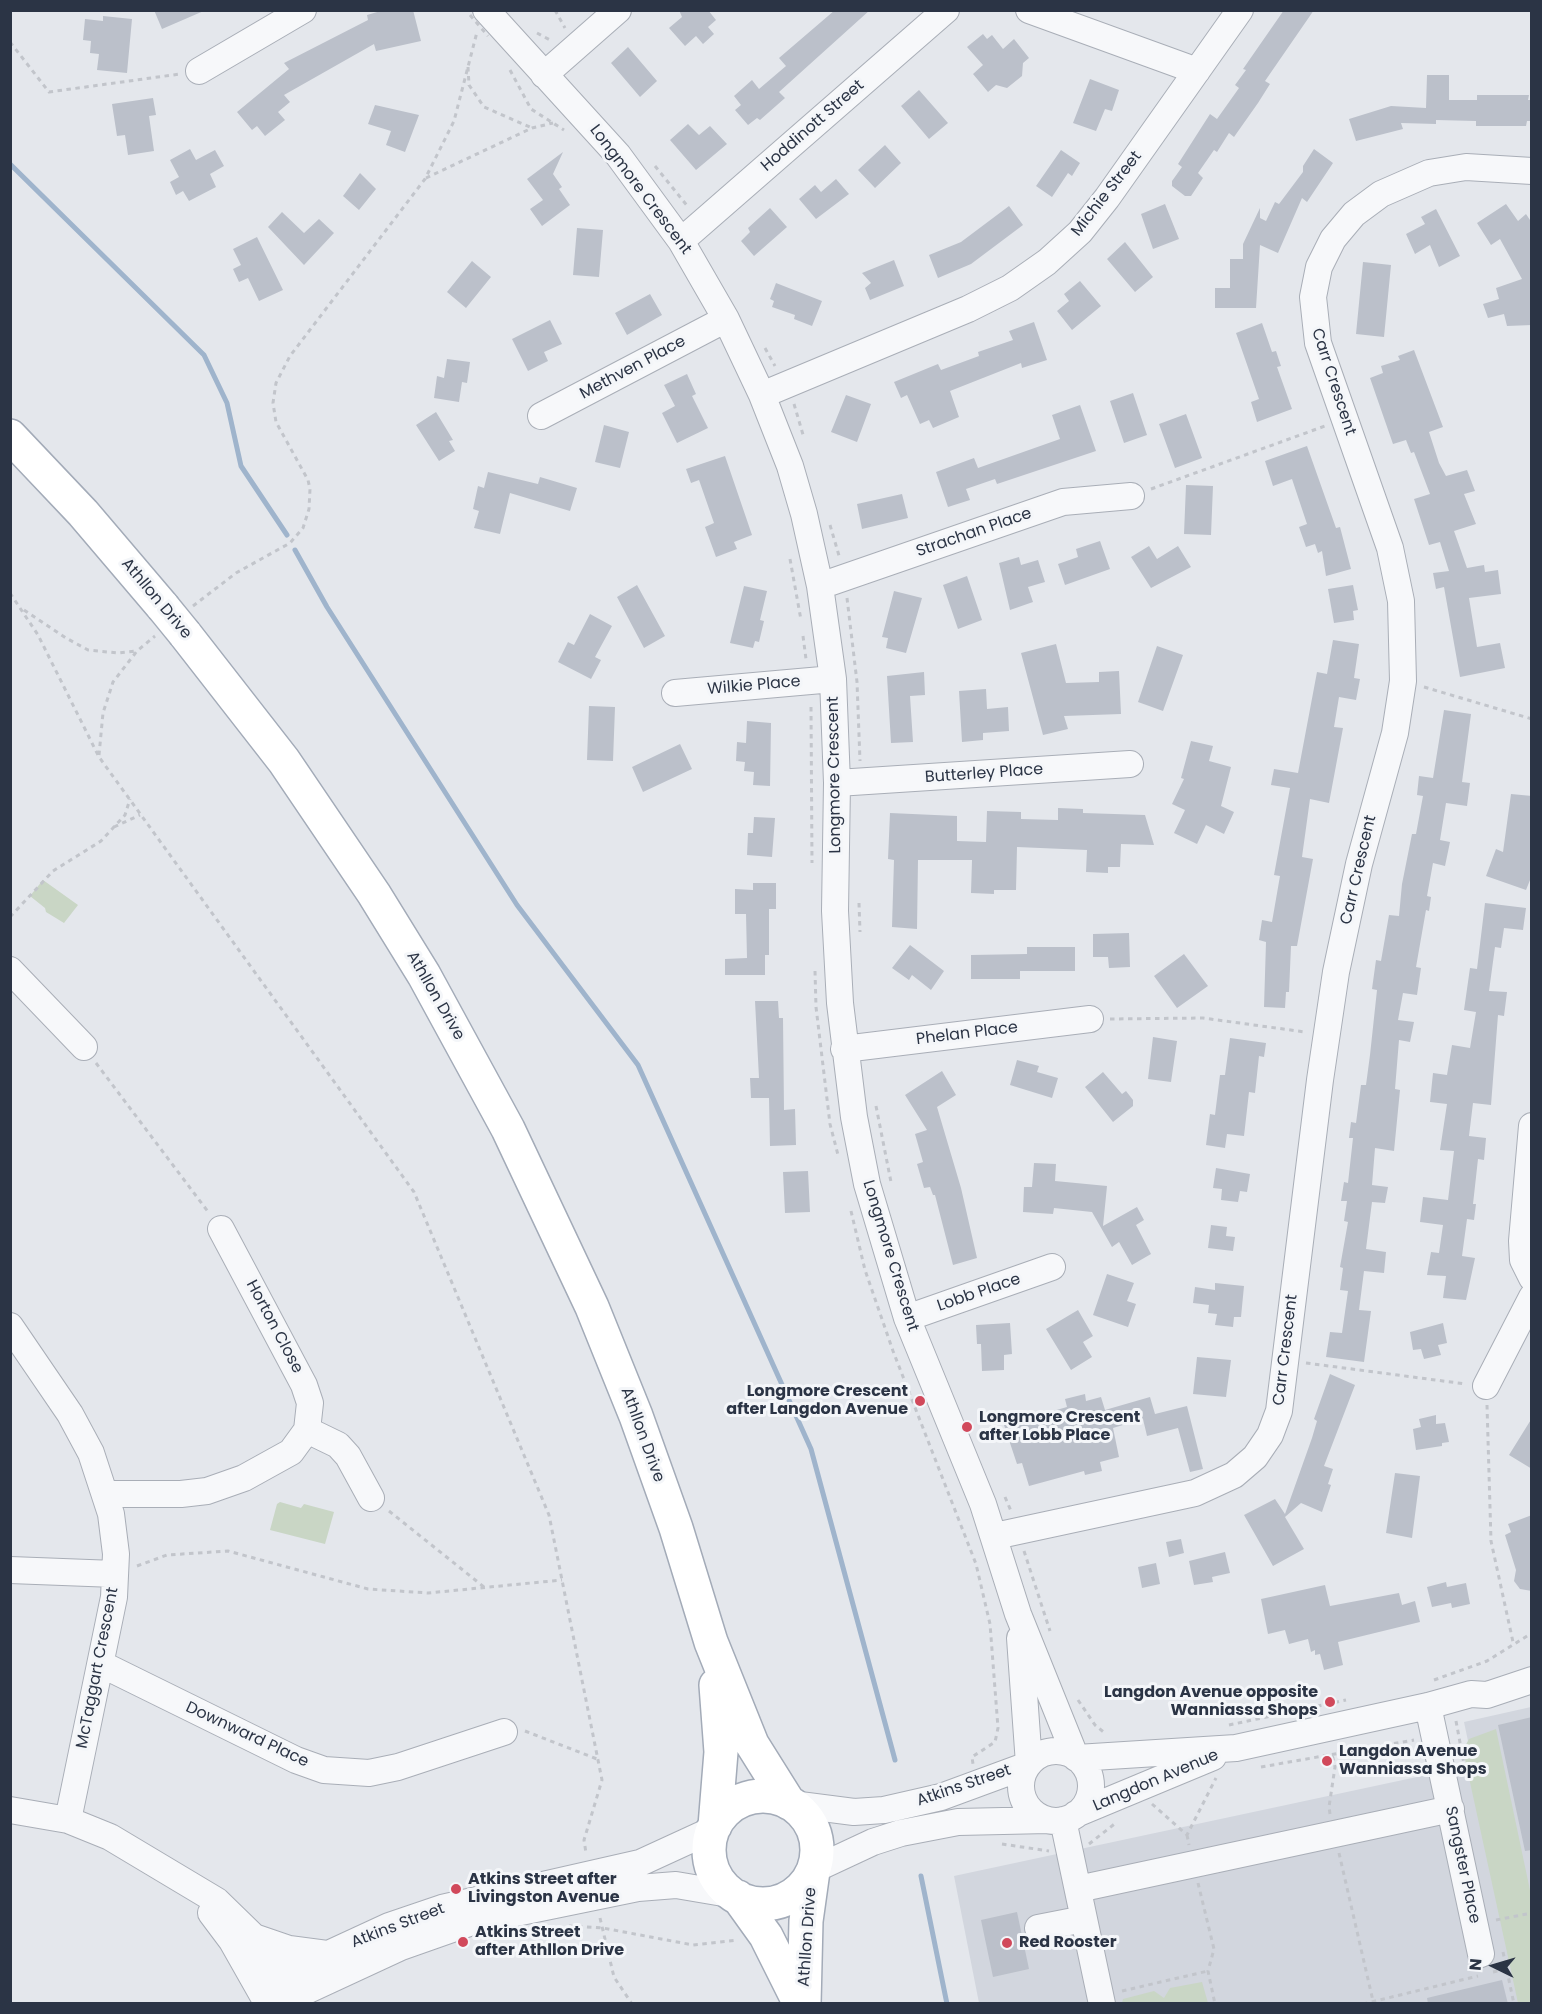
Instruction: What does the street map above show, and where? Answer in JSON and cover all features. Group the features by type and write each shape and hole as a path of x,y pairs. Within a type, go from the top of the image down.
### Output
{"main road":[{"name":"Athllon Drive","path":"10,436 83,513 163,607 284,761 368,884 424,975 508,1129 592,1307 636,1416 676,1528 711,1642 752,1744 790,1804"},
{"name":"Athllon Drive","path":"711,1642 722,1752 714,1828"},
{"path":"768,1796 790,1804 809,1822 814,1833 816,1858 813,1871 800,1889 781,1901 759,1904 736,1896 720,1883 712,1866 710,1847 714,1828 728,1809 747,1799 768,1796"},
{"name":"Athllon Drive","path":"804,2004 806,1921 813,1871"},
{"name":"Athllon Drive","path":"736,1896 766,1936 800,2004"}],"street":[{"path":"200,71 303,10"},
{"path":"544,75 618,10"},
{"name":"Hoddinott Street","path":"681,241 946,10"},
{"path":"1029,10 1197,71"},
{"name":"Michie Street","path":"762,395 969,309 1010,288 1047,262 1080,232 1100,207 1240,10"},
{"name":"Longmore Crescent","path":"486,24 544,75 618,155 681,241 726,319 762,395 801,504 820,586 833,679 837,783 835,911 844,1049 867,1184 907,1318 995,1536 1018,1614 1076,1758"},
{"name":"Carr Crescent","path":"995,1536 1195,1493 1234,1475 1255,1457 1270,1435 1279,1411 1320,1080 1336,972 1359,864 1395,733 1403,681 1403,619 1390,548 1314,328 1313,297 1319,267 1333,239 1354,214 1381,194 1412,179 1466,167 1532,171"},
{"name":"Methven Place","path":"541,416 726,319"},
{"name":"Strachan Place","path":"820,586 1063,502 1131,496"},
{"name":"Wilkie Place","path":"675,693 833,679"},
{"name":"Butterley Place","path":"837,783 1130,765"},
{"path":"10,969 84,1047"},
{"name":"Phelan Place","path":"844,1049 1090,1019"},
{"path":"1532,1126 1522,1241 1523,1260 1532,1278"},
{"name":"Horton Close","path":"221,1229 304,1385 310,1403 307,1430"},
{"name":"Lobb Place","path":"907,1318 1052,1268"},
{"path":"1486,1386 1532,1297"},
{"name":"McTaggart Crescent","path":"10,1326 70,1414 91,1453 111,1514 115,1574 100,1664 68,1820"},
{"path":"106,1494 181,1494 207,1491 244,1478 291,1452 307,1430 338,1445 348,1456 371,1498"},
{"path":"10,1570 115,1574"},
{"name":"Longmore Crescent","path":"1018,1614 1029,1764"},
{"name":"Downward Place","path":"100,1664 296,1760 324,1770 369,1773 398,1767 504,1732"},
{"name":"Langdon Avenue","path":"1470,1694 1481,1683 1532,1665"},
{"name":"Langdon Avenue","path":"1076,1758 1428,1706 1470,1694 1487,1695 1532,1680"},
{"name":"Sangster Place","path":"1428,1706 1481,1954"},
{"name":"Langdon Avenue","path":"1062,1818 1230,1737"},
{"path":"1052,1752 1060,1752 1076,1758 1088,1773 1090,1791 1088,1800 1062,1818 1031,1810 1022,1793 1023,1773 1029,1764 1035,1758 1052,1752"},
{"name":"Atkins Street","path":"790,1804 854,1812 884,1810 950,1794 1029,1764"},
{"path":"1078,1889 1450,1809"},
{"path":"10,1810 68,1820 110,1837 217,1901 254,1936 289,1949 336,1962 321,2004"},
{"path":"1062,1818 1084,1919 1107,1999"},
{"name":"Atkins Street","path":"813,1871 873,1842 901,1833 958,1822 1062,1818"},
{"name":"Atkins Street","path":"278,1995 336,1962 389,1926 442,1908 640,1863 714,1828"},
{"path":"173,1873 211,1913 278,1995"},
{"name":"Atkins Street","path":"336,1962 401,1947 472,1922 629,1890 676,1885 736,1896"},
{"path":"1038,1928 1084,1919"},
{"path":"254,1936 278,1995"}],"path":[{"path":"555,10 566,30"},
{"path":"290,543 307,519 310,489 308,480 276,422 273,403 276,383 290,356 425,179 454,121 468,58 486,24"},
{"path":"10,42 49,92 200,71"},
{"path":"468,58 469,85 477,100 484,107 532,128"},
{"path":"425,179 532,128 553,123 531,109 506,61"},
{"path":"1131,496 1329,424"},
{"path":"789,555 807,666"},
{"path":"10,593 38,635 99,757 414,1192 549,1515 602,1780 584,1840 587,1860"},
{"path":"21,608 88,650 118,653 137,651"},
{"path":"1403,681 1532,719"},
{"path":"10,917 53,870 102,841 125,815 130,799"},
{"path":"112,828 140,815"},
{"path":"858,900 860,934"},
{"path":"1090,1019 1203,1018 1305,1032 1304,1043"},
{"path":"84,1047 221,1229"},
{"path":"875,1102 893,1192"},
{"path":"1285,1360 1486,1386 1491,1541 1513,1643"},
{"path":"371,1498 486,1589"},
{"path":"115,1574 167,1555 228,1551 368,1589 428,1593 562,1580"},
{"path":"1025,1556 1053,1640"},
{"path":"1433,1680 1487,1661 1532,1633"},
{"path":"1073,1694 1095,1725 1108,1735"},
{"path":"1230,1737 1357,1698"},
{"path":"972,1757 995,1742 999,1711"},
{"path":"504,1732 517,1728 598,1759"},
{"path":"1252,1768 1419,1739"},
{"path":"1332,1754 1335,1767 1329,1807 1373,2001"},
{"path":"1187,1835 1218,1774 1214,1775"},
{"path":"1149,1800 1187,1835 1214,1949 1208,1971 1215,2004"},
{"path":"1080,1852 1126,1814"},
{"path":"597,1908 614,1977 632,2004"},
{"path":"1496,1920 1532,1913"},
{"path":"1363,2004 1507,1969"},
{"path":"1107,1999 1208,1971"}],"shaded area":[{"path":"1531,1707 1531,1906 1519,2003 979,2003 954,1876 1473,1765 1464,1722"}],"green space":[{"path":"43,880 78,905 64,923 46,912 45,908 30,896"},
{"path":"280,1502 301,1508 304,1504 334,1512 325,1544 270,1530 277,1504"},
{"path":"1496,1729 1531,1895 1531,2003 1518,2003 1463,1750 1469,1739"},
{"path":"1202,1982 1208,2003 1122,2003 1123,1999 1154,1991 1164,1998 1170,1988"}],"building":[{"path":"154,10 206,10 162,29"},
{"path":"384,10 413,10 421,41 376,51 374,44 284,95 290,102 278,112 285,120 265,136 257,126 252,130 237,112 289,69 284,63 368,20 367,15"},
{"path":"679,10 708,10 716,20 708,27 714,34 703,44 696,36 685,46 669,28 682,17"},
{"path":"835,10 870,10 779,92 785,98 760,120 757,118 748,125 735,110 741,105 734,96 752,80 759,89 786,66 779,58"},
{"path":"1284,10 1314,10 1265,81 1270,84 1258,103 1234,137 1229,133 1217,152 1214,150 1198,173 1203,178 1191,196 1185,196 1172,186 1172,181 1182,167 1178,164 1210,114 1217,119 1239,88 1235,85 1246,70 1243,69"},
{"path":"103,16 132,19 127,73 97,70 99,54 90,53 91,41 83,40 85,19 103,21"},
{"path":"983,34 987,39 992,35 1003,49 1014,39 1029,58 1023,63 1022,76 1007,88 996,85 988,92 973,74 983,65 967,47"},
{"path":"628,47 657,81 640,97 611,63"},
{"path":"1427,75 1449,75 1449,100 1477,100 1477,95 1529,95 1528,100 1532,100 1532,121 1527,121 1526,126 1476,126 1476,121 1436,120 1436,124 1401,123 1403,129 1356,141 1349,119 1391,106 1426,108"},
{"path":"1090,79 1119,90 1112,111 1105,109 1096,131 1073,123"},
{"path":"919,90 948,123 929,139 901,106"},
{"path":"153,98 156,115 149,116 154,151 128,155 125,135 117,136 112,104"},
{"path":"375,105 419,115 405,152 386,145 391,131 368,124"},
{"path":"688,124 699,135 710,126 727,144 696,170 670,140"},
{"path":"885,145 901,163 875,188 858,170"},
{"path":"190,149 196,160 215,150 224,166 210,174 216,187 189,201 183,191 176,195 170,182 179,177 170,160"},
{"path":"1314,149 1333,163 1307,202 1302,198 1278,253 1260,245 1256,308 1215,308 1215,288 1230,288 1230,259 1243,259 1243,244 1260,208 1260,218 1266,221 1275,202 1279,204 1303,172 1303,166"},
{"path":"1061,150 1080,163 1072,176 1068,173 1052,197 1036,186"},
{"path":"563,152 553,174 562,187 559,189 570,205 542,226 530,209 543,200 527,179"},
{"path":"360,173 376,189 359,210 343,196"},
{"path":"836,179 849,194 816,219 799,199 815,185 821,192"},
{"path":"1165,204 1179,239 1153,249 1141,214"},
{"path":"1506,204 1518,221 1526,214 1532,223 1532,325 1507,326 1504,314 1488,318 1483,304 1499,299 1496,288 1522,279 1500,239 1491,245 1477,223"},
{"path":"1009,206 1023,225 971,264 938,278 929,255 961,242"},
{"path":"770,208 787,227 754,256 741,241 750,232 748,228"},
{"path":"1436,209 1460,256 1439,267 1430,245 1415,254 1406,234 1425,224 1421,217"},
{"path":"282,212 304,233 319,219 334,233 304,265 268,227"},
{"path":"577,228 603,230 599,277 573,275"},
{"path":"257,237 283,290 259,301 248,278 239,282 233,269 241,265 233,249"},
{"path":"1125,242 1153,277 1135,292 1107,259"},
{"path":"894,260 904,286 870,300 865,288 871,283 862,273"},
{"path":"472,261 491,277 466,308 447,292"},
{"path":"1363,262 1391,265 1384,337 1356,334"},
{"path":"1080,281 1101,306 1072,330 1057,311 1069,301 1064,294"},
{"path":"776,283 822,301 812,326 794,319 795,315 772,307 774,301 770,299"},
{"path":"650,294 662,315 627,335 615,313"},
{"path":"550,320 562,344 544,352 548,361 528,371 512,339"},
{"path":"1034,322 1047,360 1022,368 1021,363 950,391 959,417 933,428 929,420 920,424 907,395 901,398 894,382 938,364 941,370 979,356 978,352 1013,340 1009,331"},
{"path":"1262,323 1272,352 1276,351 1281,366 1277,367 1292,409 1257,422 1251,402 1259,399 1236,333"},
{"path":"1414,350 1443,427 1429,432 1439,463 1446,476 1467,470 1475,491 1464,494 1476,524 1454,531 1467,568 1484,565 1485,572 1498,570 1501,594 1469,598 1477,647 1500,643 1505,668 1460,677 1444,587 1436,589 1433,573 1449,571 1440,542 1429,545 1414,499 1430,494 1414,452 1411,453 1406,440 1393,444 1370,378 1383,373 1381,366 1400,360 1398,356"},
{"path":"447,359 470,362 467,383 462,382 459,402 434,398 437,376 444,378"},
{"path":"687,374 696,394 692,396 708,428 677,443 662,413 675,406 664,385"},
{"path":"1133,393 1147,435 1124,443 1110,401"},
{"path":"846,395 871,404 857,442 831,432"},
{"path":"1080,405 1096,451 997,484 995,479 966,489 970,500 948,507 936,472 974,458 978,468 1060,439 1052,415"},
{"path":"436,412 453,440 449,441 455,451 439,461 416,425"},
{"path":"1186,414 1202,458 1175,468 1159,424"},
{"path":"604,425 629,432 620,468 595,462"},
{"path":"1307,446 1336,528 1340,527 1351,569 1326,576 1322,551 1318,553 1315,544 1306,547 1299,527 1307,524 1292,479 1273,486 1265,461"},
{"path":"725,456 752,535 734,542 737,549 716,557 705,527 714,523 699,480 691,483 686,469"},
{"path":"488,472 538,484 540,477 577,488 570,511 510,493 500,534 474,528 479,511 473,509 478,486 484,488"},
{"path":"1186,485 1213,486 1211,535 1184,534"},
{"path":"902,494 908,518 862,529 857,504"},
{"path":"1100,541 1110,569 1065,585 1058,564 1078,557 1076,549"},
{"path":"1149,546 1157,559 1178,546 1191,567 1151,588 1131,557"},
{"path":"1019,557 1021,565 1038,560 1045,582 1028,587 1033,602 1010,610 999,563"},
{"path":"967,576 982,620 958,629 943,585"},
{"path":"637,585 665,636 644,648 617,597"},
{"path":"1353,585 1358,610 1353,611 1354,620 1334,623 1328,589"},
{"path":"744,586 767,591 760,620 764,621 759,642 755,641 753,648 730,643"},
{"path":"894,591 922,598 906,653 886,648 888,638 882,637"},
{"path":"590,614 612,626 595,657 601,660 591,679 558,662 568,642 574,645"},
{"path":"1333,640 1359,644 1354,678 1360,679 1356,700 1339,697 1334,727 1343,728 1329,803 1310,799 1302,857 1313,859 1297,946 1291,946 1289,992 1286,992 1285,1008 1264,1007 1266,942 1259,940 1262,920 1272,922 1280,876 1274,875 1290,788 1271,785 1274,769 1298,773 1317,672 1327,674"},
{"path":"1056,644 1066,683 1099,682 1099,672 1119,671 1121,714 1064,716 1068,729 1043,735 1021,653"},
{"path":"1157,646 1183,655 1163,711 1138,702"},
{"path":"924,672 925,695 910,696 913,742 891,743 887,676"},
{"path":"986,689 987,709 1008,707 1009,731 983,733 983,740 962,742 959,691"},
{"path":"589,706 615,707 613,761 587,760"},
{"path":"1444,710 1471,714 1462,782 1470,783 1467,806 1446,803 1440,840 1450,842 1445,866 1433,863 1427,896 1431,897 1429,911 1426,910 1416,967 1421,968 1417,995 1403,993 1398,1020 1414,1022 1410,1042 1399,1040 1395,1089 1400,1090 1394,1151 1375,1148 1372,1185 1388,1187 1385,1203 1372,1202 1366,1249 1386,1252 1384,1273 1364,1271 1359,1310 1371,1311 1364,1362 1326,1357 1330,1332 1342,1333 1348,1291 1340,1290 1343,1268 1340,1267 1348,1222 1344,1221 1347,1201 1341,1201 1344,1182 1348,1183 1353,1138 1349,1138 1351,1122 1356,1123 1361,1085 1366,1085 1377,990 1372,989 1376,960 1381,961 1389,915 1399,916 1402,884 1412,834 1416,834 1423,796 1417,795 1419,776 1433,778"},
{"path":"747,721 771,723 770,786 753,785 754,772 744,771 745,762 736,761 737,742 746,743"},
{"path":"1191,741 1213,746 1209,761 1231,767 1221,806 1234,812 1224,834 1206,825 1197,844 1174,833 1185,810 1172,804 1184,779 1181,778"},
{"path":"680,744 692,769 643,792 632,767"},
{"path":"1511,794 1532,796 1532,875 1526,890 1486,876 1496,849 1503,852"},
{"path":"1058,808 1083,809 1083,813 1145,815 1154,845 1121,844 1120,867 1108,867 1108,873 1086,872 1087,850 1017,847 1016,890 994,890 994,894 971,893 972,860 918,860 917,929 892,927 894,860 888,859 890,813 957,816 957,841 986,842 987,811 1021,812 1021,819 1058,820"},
{"path":"754,817 775,818 772,857 747,855 748,833 753,833"},
{"path":"753,883 776,883 776,909 769,909 769,955 765,955 765,975 725,975 725,959 747,958 746,914 735,914 735,889 753,890"},
{"path":"1485,903 1526,908 1523,930 1504,928 1501,948 1495,947 1489,991 1507,992 1504,1016 1498,1015 1491,1105 1473,1103 1469,1136 1486,1138 1484,1160 1478,1159 1473,1204 1476,1204 1474,1220 1467,1219 1462,1256 1475,1258 1466,1300 1443,1298 1446,1276 1427,1275 1431,1252 1439,1253 1443,1225 1420,1222 1423,1197 1448,1200 1454,1151 1440,1150 1447,1104 1430,1102 1433,1073 1447,1075 1452,1045 1470,1048 1476,1012 1464,1010 1470,968 1477,969"},
{"path":"1129,933 1130,967 1109,968 1108,957 1093,957 1093,934"},
{"path":"910,945 944,971 931,990 912,975 909,980 892,968"},
{"path":"1027,947 1075,947 1075,971 1020,971 1020,979 971,979 971,955 1027,954"},
{"path":"1184,954 1208,986 1177,1008 1154,976"},
{"path":"755,1001 778,1001 779,1018 783,1018 784,1110 795,1109 796,1145 770,1146 769,1098 751,1098 750,1078 759,1078"},
{"path":"1153,1037 1177,1041 1171,1082 1148,1079"},
{"path":"1230,1038 1266,1043 1264,1057 1259,1056 1255,1093 1249,1092 1244,1136 1227,1134 1225,1148 1206,1145 1210,1114 1215,1115 1220,1075 1225,1075"},
{"path":"1017,1060 1039,1066 1037,1072 1058,1078 1052,1098 1010,1085"},
{"path":"942,1071 956,1095 937,1107 961,1188 977,1258 953,1265 935,1195 930,1187 924,1188 917,1164 923,1162 915,1134 927,1130 905,1095"},
{"path":"1103,1072 1122,1094 1126,1091 1133,1100 1133,1106 1113,1122 1085,1087"},
{"path":"1034,1163 1056,1164 1055,1181 1107,1186 1103,1226 1137,1207 1144,1220 1136,1225 1151,1254 1132,1265 1119,1242 1112,1247 1092,1212 1054,1208 1053,1214 1023,1212 1024,1187 1032,1187"},
{"path":"1216,1168 1250,1174 1247,1192 1240,1191 1238,1202 1221,1200 1222,1189 1213,1188"},
{"path":"808,1171 810,1212 785,1213 783,1172"},
{"path":"1211,1225 1227,1227 1226,1236 1235,1237 1233,1251 1208,1248"},
{"path":"1107,1274 1134,1283 1127,1301 1136,1304 1128,1327 1093,1315"},
{"path":"1215,1283 1244,1286 1241,1317 1234,1317 1233,1327 1215,1325 1217,1314 1208,1313 1209,1305 1193,1303 1195,1287 1215,1290"},
{"path":"1078,1310 1093,1336 1083,1342 1092,1357 1071,1370 1046,1329"},
{"path":"1010,1323 1012,1354 1004,1355 1004,1370 982,1371 981,1344 977,1344 976,1325"},
{"path":"1443,1323 1447,1343 1438,1345 1441,1355 1424,1359 1421,1349 1413,1350 1410,1332"},
{"path":"1197,1357 1231,1360 1226,1397 1193,1394"},
{"path":"1330,1374 1355,1385 1324,1466 1333,1469 1328,1484 1331,1485 1322,1512 1301,1503 1285,1517 1304,1549 1273,1566 1244,1515 1275,1499 1285,1514 1312,1438 1317,1421 1314,1419"},
{"path":"1085,1394 1086,1401 1101,1397 1105,1410 1150,1397 1155,1414 1187,1406 1203,1469 1190,1472 1178,1428 1147,1436 1143,1419 1113,1428 1119,1457 1100,1462 1102,1471 1085,1475 1084,1471 1029,1486 1022,1463 1017,1464 1004,1425 1067,1407 1065,1399"},
{"path":"1436,1415 1436,1424 1445,1423 1449,1442 1442,1443 1442,1446 1416,1450 1413,1429 1421,1427 1419,1419"},
{"path":"1532,1418 1532,1469 1509,1455"},
{"path":"1395,1473 1420,1476 1412,1538 1386,1533"},
{"path":"1532,1515 1532,1591 1520,1589 1514,1581 1516,1570 1505,1535 1511,1532 1508,1524"},
{"path":"1181,1539 1184,1553 1169,1557 1166,1542"},
{"path":"1225,1552 1230,1573 1212,1577 1213,1582 1194,1585 1189,1561"},
{"path":"1156,1563 1160,1584 1142,1588 1138,1567"},
{"path":"1446,1582 1447,1587 1466,1583 1470,1604 1452,1608 1451,1603 1432,1607 1427,1587"},
{"path":"1325,1585 1330,1606 1399,1593 1402,1605 1415,1601 1420,1622 1338,1642 1343,1665 1324,1670 1320,1654 1315,1655 1315,1650 1311,1652 1308,1639 1289,1644 1285,1630 1268,1634 1261,1599"},
{"path":"1532,1717 1532,1850 1525,1851 1498,1725"},
{"path":"1017,1912 1029,1969 993,1977 981,1920"},
{"path":"1502,1980 1508,2004 1428,2004 1427,1998"}],"waterway":[{"path":"10,164 204,355 227,403 241,466 287,535"},
{"path":"295,550 327,607 517,905 638,1065 811,1449 895,1760"},
{"path":"921,1876 947,2004"}],"place":[{"name":"Longmore Crescent after Langdon Avenue","path":"920,1401"},
{"name":"Longmore Crescent after Lobb Place","path":"967,1427"},
{"name":"Langdon Avenue opposite Wanniassa Shops","path":"1330,1702"},
{"name":"Langdon Avenue Wanniassa Shops","path":"1327,1761"},
{"name":"Atkins Street after Livingston Avenue","path":"456,1889"},
{"name":"Atkins Street after Athllon Drive","path":"463,1942"},
{"name":"Red Rooster","path":"1007,1943"}]}
